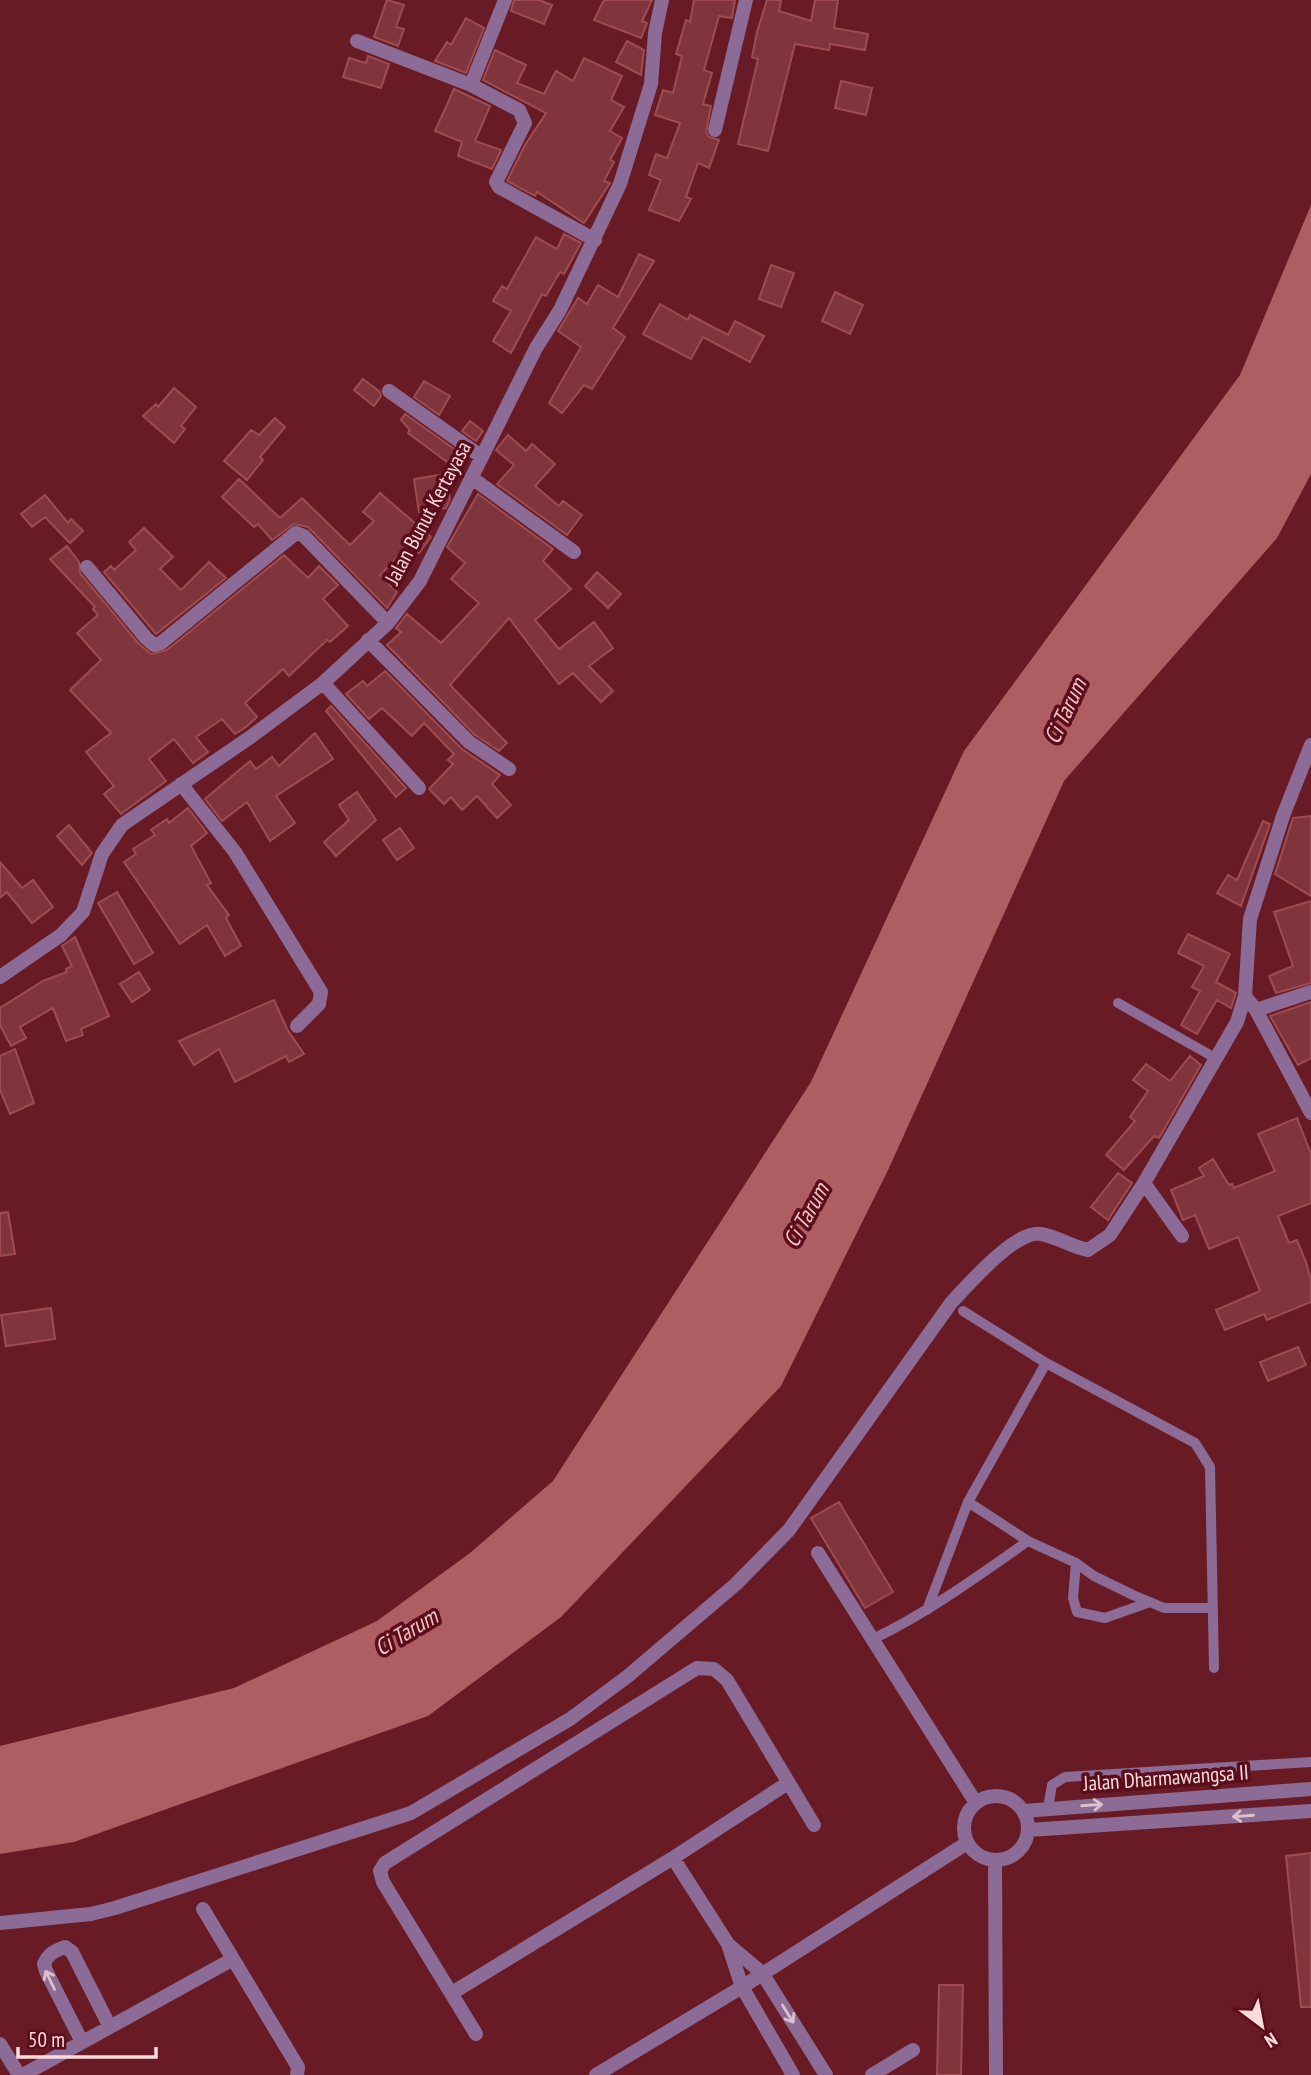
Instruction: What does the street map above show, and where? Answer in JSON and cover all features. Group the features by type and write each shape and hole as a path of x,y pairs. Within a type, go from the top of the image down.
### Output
{"street":[{"path":"471,85 505,0"},
{"name":"Jalan Bunut Kertayasa","path":"0,977 71,925 83,912 108,842 122,825 253,736 323,683 388,623 420,581 595,240 620,184 650,84 655,33 662,0"},
{"path":"715,130 746,0"},
{"path":"357,41 471,85 523,114 525,123 497,175 496,182 499,187 595,240"},
{"path":"389,391 482,457"},
{"path":"472,478 574,552"},
{"path":"87,567 154,645 161,643 290,534 296,533 304,536 388,623"},
{"path":"368,640 469,742 509,769"},
{"path":"323,683 419,789"},
{"path":"0,1923 91,1914 115,1908 411,1813 569,1718 628,1676 692,1624 789,1530 884,1401 951,1303 982,1271 1026,1236 1038,1233 1080,1248 1097,1247 1110,1235 1144,1183 1237,1022 1245,996 1251,919 1306,768 1311,745"},
{"path":"181,784 235,852 321,992 319,1004 297,1026"},
{"path":"1256,1010 1311,992"},
{"path":"1245,996 1256,1010 1311,1112"},
{"path":"1144,1183 1182,1236"},
{"path":"818,1553 976,1803"},
{"path":"476,2034 383,1882 380,1871 385,1863 598,1729 697,1668 714,1669 727,1681 814,1825"},
{"path":"452,1993 673,1858 788,1783"},
{"name":"Jalan Dharmawangsa II","path":"1024,1811 1311,1789"},
{"path":"990,1796 1010,1799 1024,1811 1029,1830 1024,1846 1011,1857 995,1861 984,1858 967,1843 963,1829 966,1815 976,1803 990,1796"},
{"name":"Jalan Dharmawangsa II","path":"1029,1830 1311,1811"},
{"path":"596,2075 742,1987 967,1843"},
{"path":"673,1858 728,1944 742,1987 793,2075"},
{"path":"995,1861 996,2075"},
{"path":"203,1909 298,2067 297,2075"},
{"path":"728,1944 762,1973 826,2075"},
{"path":"82,2040 46,1971 44,1964 47,1956 55,1950 65,1947 72,1952 109,2025"},
{"path":"0,2044 21,2075 233,1959"},
{"path":"872,2075 914,2050"}],"lane":[{"path":"1118,1003 1217,1059"},
{"path":"963,1311 1046,1363 1195,1443 1210,1467 1214,1668"},
{"path":"926,1610 968,1502 1046,1363"},
{"path":"968,1502 1028,1541 1150,1602 1164,1608 1212,1608"},
{"path":"873,1639 990,1571 1028,1541"},
{"path":"1076,1563 1073,1598 1077,1612 1105,1618 1150,1602"},
{"path":"1048,1808 1052,1785 1065,1777 1311,1762"}],"water":[{"name":"Ci Tarum","path":"1311,205 1311,474 1277,538 1064,781 889,1168 781,1386 561,1617 428,1716 74,1842 0,1854 0,1746 234,1688 377,1621 470,1553 553,1481 811,1082 964,751 1240,375"}],"building":[{"path":"387,0 404,5 396,27 404,29 398,46 374,37"},
{"path":"514,0 539,0 552,5 544,24 511,11"},
{"path":"604,0 652,0 642,21 647,23 641,38 594,20"},
{"path":"694,0 735,0 732,18 719,16 704,70 712,73 703,104 711,106 706,132 709,137 719,140 709,168 698,163 686,197 691,199 679,221 649,210 661,180 649,175 656,154 667,158 680,123 655,115 663,90 673,93 682,56 676,54 686,20 690,22"},
{"path":"767,0 781,0 779,11 811,21 815,0 838,0 834,28 868,34 865,50 830,44 829,50 795,44 768,151 738,144 758,59 752,57 757,32"},
{"path":"466,18 484,28 466,73 435,61 447,42 451,45"},
{"path":"627,41 644,50 641,75 616,62"},
{"path":"495,50 526,65 517,83 544,94 556,71 573,81 584,58 622,76 611,100 624,107 610,131 622,138 610,160 614,162 604,181 610,183 584,223 537,192 535,196 507,181 525,145 546,113 483,80"},
{"path":"368,56 389,64 381,88 343,77 349,58 366,63"},
{"path":"841,81 872,88 866,115 835,108"},
{"path":"454,89 490,106 475,141 501,150 492,169 458,156 462,142 435,131"},
{"path":"564,234 581,243 564,274 560,272 546,296 542,294 511,353 493,341 511,311 493,301 502,286 507,289 536,237 557,249"},
{"path":"639,254 654,261 613,328 625,337 592,389 584,385 562,413 549,403 581,347 558,331 578,298 587,304 598,285 618,297"},
{"path":"771,265 794,273 781,307 759,299"},
{"path":"835,292 863,305 850,334 822,321"},
{"path":"660,304 688,320 690,315 728,335 735,321 764,336 750,362 703,337 691,359 643,334"},
{"path":"363,379 380,392 381,396 374,406 354,390"},
{"path":"424,381 450,396 439,415 414,397"},
{"path":"174,388 196,407 181,426 185,429 174,443 143,416 156,404 158,407"},
{"path":"405,414 457,451 447,462 408,433 410,430 401,420"},
{"path":"275,418 285,427 260,457 263,460 247,480 224,461 251,430 259,435"},
{"path":"470,421 483,431 476,441 462,431"},
{"path":"508,435 526,451 532,444 555,464 535,486 559,506 563,501 582,515 567,535 497,484 514,465 496,450"},
{"path":"446,474 450,499 446,508 419,512 414,479"},
{"path":"239,479 280,518 302,498 350,545 374,521 363,512 380,493 431,537 419,553 409,545 380,575 397,592 387,608 308,527 294,524 272,540 258,524 254,527 222,497"},
{"path":"478,494 553,549 543,561 571,589 535,620 559,649 594,622 613,648 589,666 613,691 601,702 573,673 559,684 509,618 450,685 507,743 499,751 475,735 387,645 401,632 396,628 407,614 441,643 479,603 451,579 465,563 447,547"},
{"path":"45,495 68,523 71,519 83,531 70,543 45,517 32,527 21,514"},
{"path":"144,528 173,557 160,569 181,590 209,562 226,578 156,634 104,572 111,566 114,570 136,550 129,542"},
{"path":"67,546 79,562 80,573 139,644 151,654 167,650 284,555 308,578 319,566 338,585 323,599 348,626 330,642 327,640 289,676 283,669 245,703 257,717 246,727 235,734 222,719 196,737 208,752 193,763 174,739 149,759 166,781 121,814 104,794 114,786 86,752 111,733 70,690 101,660 77,633 98,615 93,609 95,607 50,559"},
{"path":"597,572 621,594 608,608 585,586"},
{"path":"385,671 462,749 500,775 492,784 511,805 497,818 477,796 462,810 451,797 444,804 429,789 453,764 448,760 454,754 424,723 412,736 382,708 369,719 346,694 363,681 367,686"},
{"path":"331,706 406,788 396,797 326,711"},
{"path":"315,733 333,759 276,796 295,823 270,841 247,802 222,821 205,799 250,761 256,769 272,757 279,766"},
{"path":"357,792 376,820 336,856 324,842 349,820 339,805"},
{"path":"188,808 207,833 191,846 211,883 207,885 229,915 226,918 241,946 225,956 207,925 180,944 124,862 136,854 133,849 155,835 151,830 167,819 169,823"},
{"path":"1311,816 1311,896 1275,874 1293,818"},
{"path":"1263,821 1270,824 1241,906 1217,893 1228,875 1237,880"},
{"path":"69,825 92,853 82,865 57,836"},
{"path":"400,828 414,848 397,860 383,840"},
{"path":"0,862 22,888 33,880 53,907 32,923 7,892 0,898"},
{"path":"117,892 153,953 134,964 98,903"},
{"path":"1311,901 1311,983 1276,993 1269,976 1293,966 1274,912"},
{"path":"1188,934 1230,954 1216,982 1236,993 1231,1008 1217,1000 1197,1034 1181,1025 1200,991 1192,987 1204,966 1178,953"},
{"path":"75,937 109,1016 81,1029 83,1035 66,1041 53,1008 20,1027 26,1038 11,1046 0,1025 0,1008 43,981 67,972 66,969 72,966 62,946"},
{"path":"139,972 150,990 132,1002 120,984"},
{"path":"274,1000 287,1029 304,1054 289,1062 286,1056 235,1082 219,1049 194,1065 179,1041"},
{"path":"1311,1002 1311,1058 1298,1065 1270,1016"},
{"path":"15,1049 34,1103 10,1114 0,1090 0,1056"},
{"path":"1190,1056 1201,1065 1159,1138 1154,1136 1124,1170 1106,1155 1135,1121 1130,1117 1148,1091 1133,1080 1146,1064 1170,1081"},
{"path":"1297,1118 1311,1154 1311,1203 1278,1216 1289,1243 1297,1240 1306,1262 1311,1280 1311,1302 1267,1320 1264,1314 1225,1330 1216,1310 1260,1291 1238,1237 1209,1249 1195,1215 1183,1220 1171,1190 1204,1176 1199,1168 1213,1159 1229,1185 1232,1184 1234,1188 1275,1171 1258,1134"},
{"path":"1118,1173 1132,1183 1108,1220 1091,1207"},
{"path":"8,1212 15,1254 0,1256 0,1213"},
{"path":"51,1308 55,1339 6,1346 1,1315"},
{"path":"1298,1347 1306,1365 1268,1381 1260,1362"},
{"path":"839,1502 893,1592 865,1608 811,1518"},
{"path":"1311,1853 1311,2007 1301,2007 1286,1856"},
{"path":"939,1985 963,1985 961,2075 937,2075"}]}
